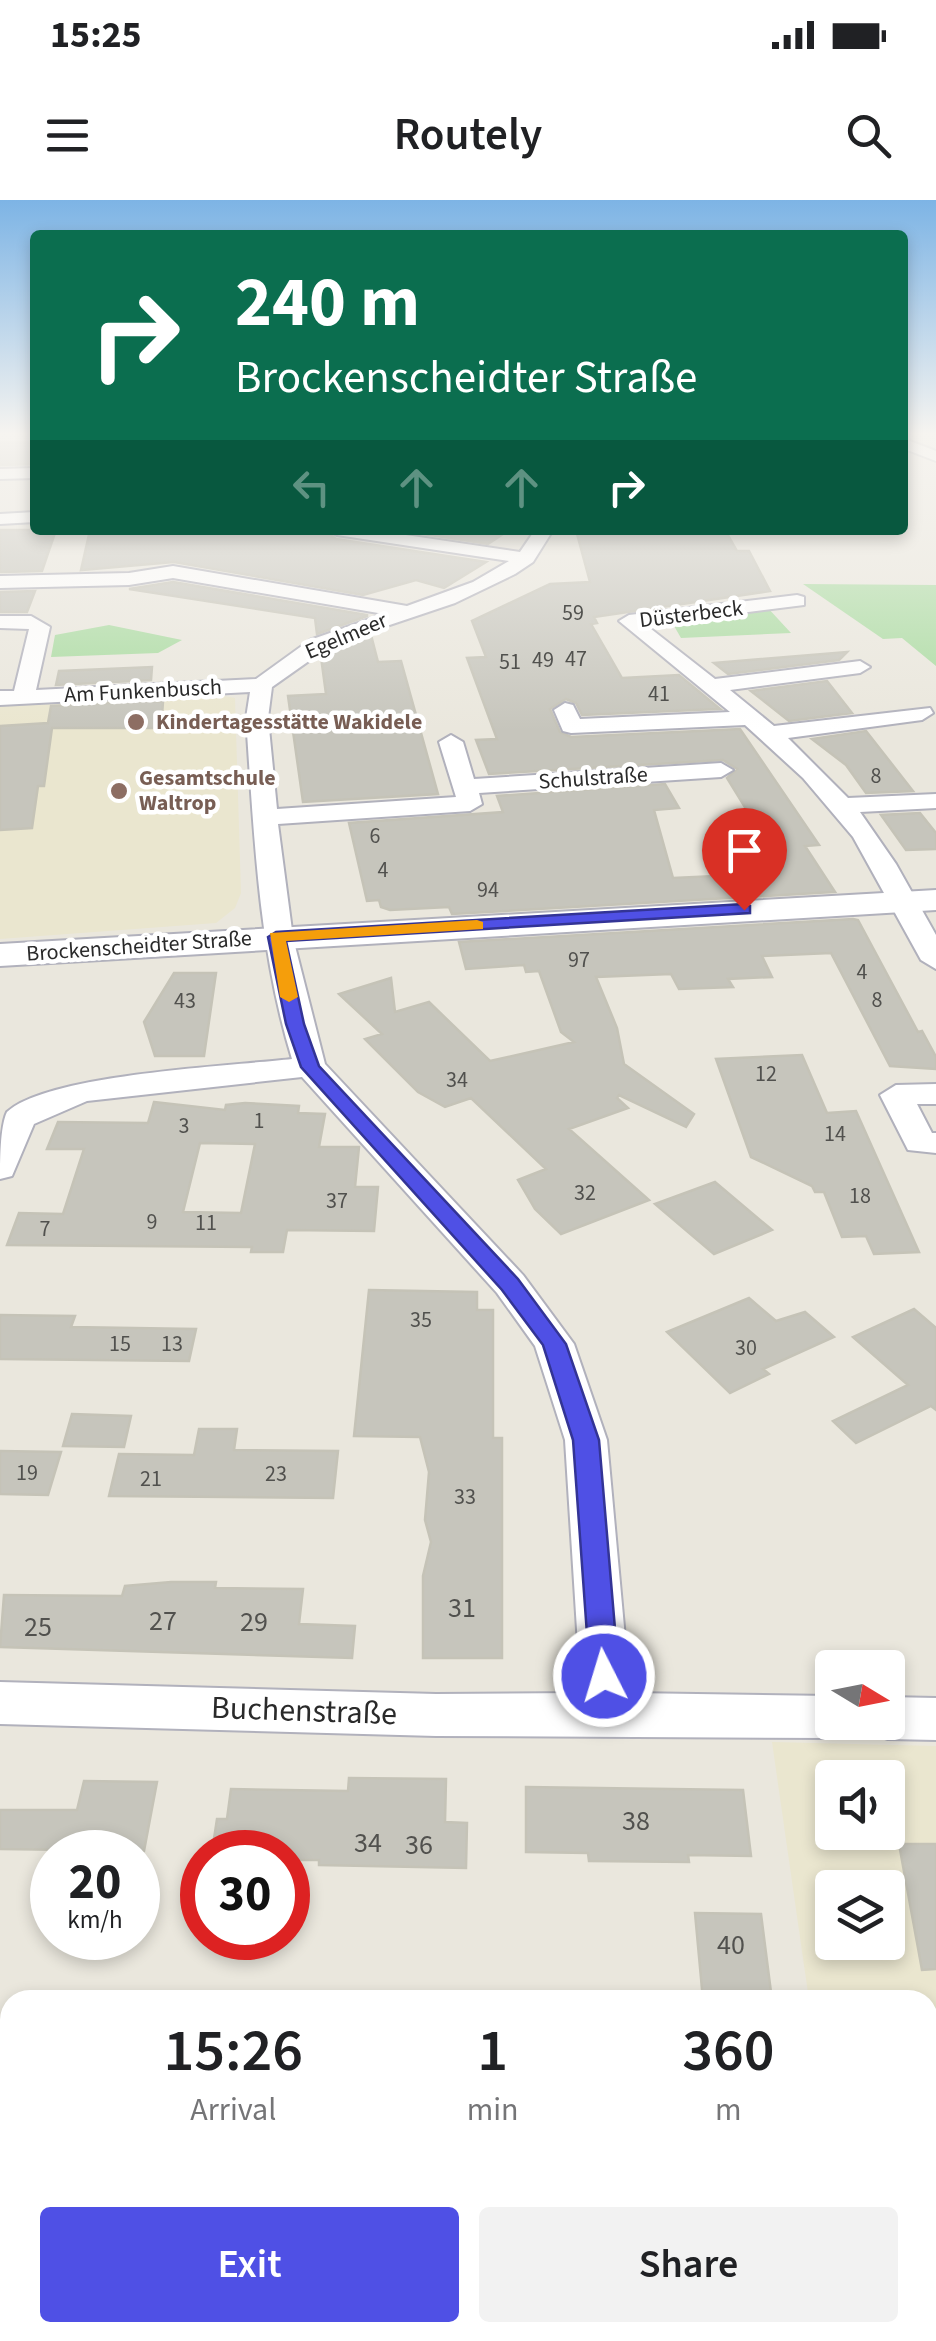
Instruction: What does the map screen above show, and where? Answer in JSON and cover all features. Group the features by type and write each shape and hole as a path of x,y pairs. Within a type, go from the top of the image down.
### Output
{"street":[{"path":"373,535 527,558"},
{"name":"Egelmeer","path":"262,685 323,641 486,583 527,558 541,535"},
{"path":"0,582 130,579 173,572 406,611"},
{"name":"Düsterbeck","path":"797,601 629,621 713,686 840,806 864,834 936,960"},
{"name":"Am Funkenbusch","path":"0,622 31,622 40,627 11,697 262,685"},
{"path":"713,686 860,666"},
{"path":"262,685 257,718 276,937 295,1024 310,1067 510,1284 554,1344 586,1440 607,1714"},
{"path":"565,710 571,726 749,718"},
{"path":"767,734 922,714"},
{"path":"266,817 470,804 451,742"},
{"name":"Schulstraße","path":"465,786 721,770"},
{"path":"840,806 936,801"},
{"name":"Brockenscheidter Straße","path":"0,954 936,900"},
{"path":"0,1169 20,1118 80,1092 310,1067"},
{"path":"936,1094 896,1095 920,1144 936,1143"},
{"name":"Buchenstraße","path":"0,1702 436,1715 815,1717"},
{"path":"905,1718 936,1719"}],"shaded area":[{"name":"Gesamtschule Waltrop","path":"213,694 235,698 241,893 235,908 216,923 0,939 0,703"},
{"path":"772,1742 936,1746 936,1990 808,1990"}],"green space":[{"path":"803,584 936,585 936,666 902,638 883,639"},
{"path":"767,607 791,633 681,638 670,619"},
{"path":"109,625 182,640 158,653 51,657 55,635"}],"building":[{"path":"0,531 54,535 42,571 0,572"},
{"path":"89,535 331,535 336,539 486,562 444,588 416,580 363,595 174,562 81,570"},
{"path":"430,535 500,536 488,544"},
{"path":"577,535 728,535 737,551 749,551 770,591 594,617 597,623 591,624 622,678 679,675 720,709 582,715 576,703 566,699 550,709 560,732 571,737 740,729 819,845 805,846 835,892 452,914 449,907 390,910 381,907 379,900 367,901 349,823 503,812 497,796 665,784 679,808 654,810 673,878 778,873 763,848 770,848 727,778 737,769 723,760 489,774 476,740 497,739 467,658 486,657 472,621 550,584 590,582"},
{"path":"173,582 367,616 317,634 315,618 129,589"},
{"path":"35,591 27,612 0,612 0,592"},
{"path":"371,635 378,662 401,661 438,794 303,802 288,696 326,694 321,657"},
{"path":"847,652 839,660 728,674 714,663"},
{"path":"152,667 151,680 56,685 59,671"},
{"path":"827,681 852,713 789,721 751,691"},
{"path":"163,702 161,728 52,728 44,786 38,786 32,828 0,830 0,726 48,723 51,706"},
{"path":"866,731 913,791 866,793 846,765 812,739"},
{"path":"920,813 936,833 936,849 906,850 881,815"},
{"path":"858,920 918,1032 922,1031 936,1057 936,1069 890,1066 831,953 762,956 772,977 728,979 733,987 679,989 671,974 596,977 617,1028 624,1064 694,1114 686,1127 619,1095 617,1098 628,1108 569,1129 649,1200 561,1234 535,1209 518,1180 546,1169 471,1098 445,1107 418,1092 365,1039 382,1034 339,994 391,978 395,1012 429,1002 490,1061 574,1042 561,1032 539,971 526,972 524,965 466,969 459,942"},
{"path":"174,973 216,973 204,1056 155,1056 144,1022"},
{"path":"802,1055 827,1113 856,1111 919,1252 874,1254 866,1236 842,1237 824,1192 815,1192 812,1186 751,1157 716,1059"},
{"path":"154,1102 225,1110 226,1105 245,1103 299,1106 298,1113 325,1114 319,1147 359,1147 355,1187 378,1187 374,1231 287,1230 283,1252 251,1252 252,1247 7,1245 19,1213 63,1214 84,1149 47,1149 58,1122 148,1123","holes":["200,1143 255,1144 241,1213 183,1212"]},
{"path":"715,1182 772,1230 714,1254 655,1204"},
{"path":"369,1290 477,1292 477,1310 493,1310 493,1438 502,1438 502,1658 423,1658 423,1576 431,1542 425,1520 429,1472 420,1437 354,1436"},
{"path":"749,1298 776,1321 805,1312 834,1337 763,1369 769,1374 730,1393 667,1332"},
{"path":"914,1309 936,1328 936,1410 931,1406 856,1443 833,1421 908,1385 853,1337"},
{"path":"0,1315 75,1316 71,1327 196,1329 189,1361 0,1359"},
{"path":"72,1414 131,1416 124,1447 63,1446"},
{"path":"199,1429 237,1429 234,1450 338,1451 333,1498 109,1496 119,1454 194,1455"},
{"path":"0,1451 61,1452 48,1495 0,1494"},
{"path":"216,1582 215,1588 303,1589 299,1624 355,1626 352,1658 0,1647 4,1595 122,1596 125,1586"},
{"path":"349,1778 446,1779 445,1822 467,1823 466,1868 319,1865 319,1860 310,1860 310,1830 215,1830 217,1819 227,1819 231,1789 348,1791"},
{"path":"84,1781 157,1782 148,1830 30,1830 30,1849 0,1849 0,1810 77,1810"},
{"path":"526,1787 743,1790 751,1856 688,1855 689,1862 589,1861 588,1853 526,1852"},
{"path":"905,1844 936,1844 936,1969 922,1970 900,1850 905,1850"},
{"path":"695,1913 761,1914 771,1990 702,1990"}],"slow traffic":[{"path":"289,997 276,937 477,925"}],"place":[{"name":"Kindertagesstätte Wakidele","path":"136,722"},
{"name":"Gesamtschule Waltrop","path":"119,791"}],"route":[{"path":"604,1676 586,1440 554,1344 510,1284 310,1067 295,1024 276,937 744,910"}]}
